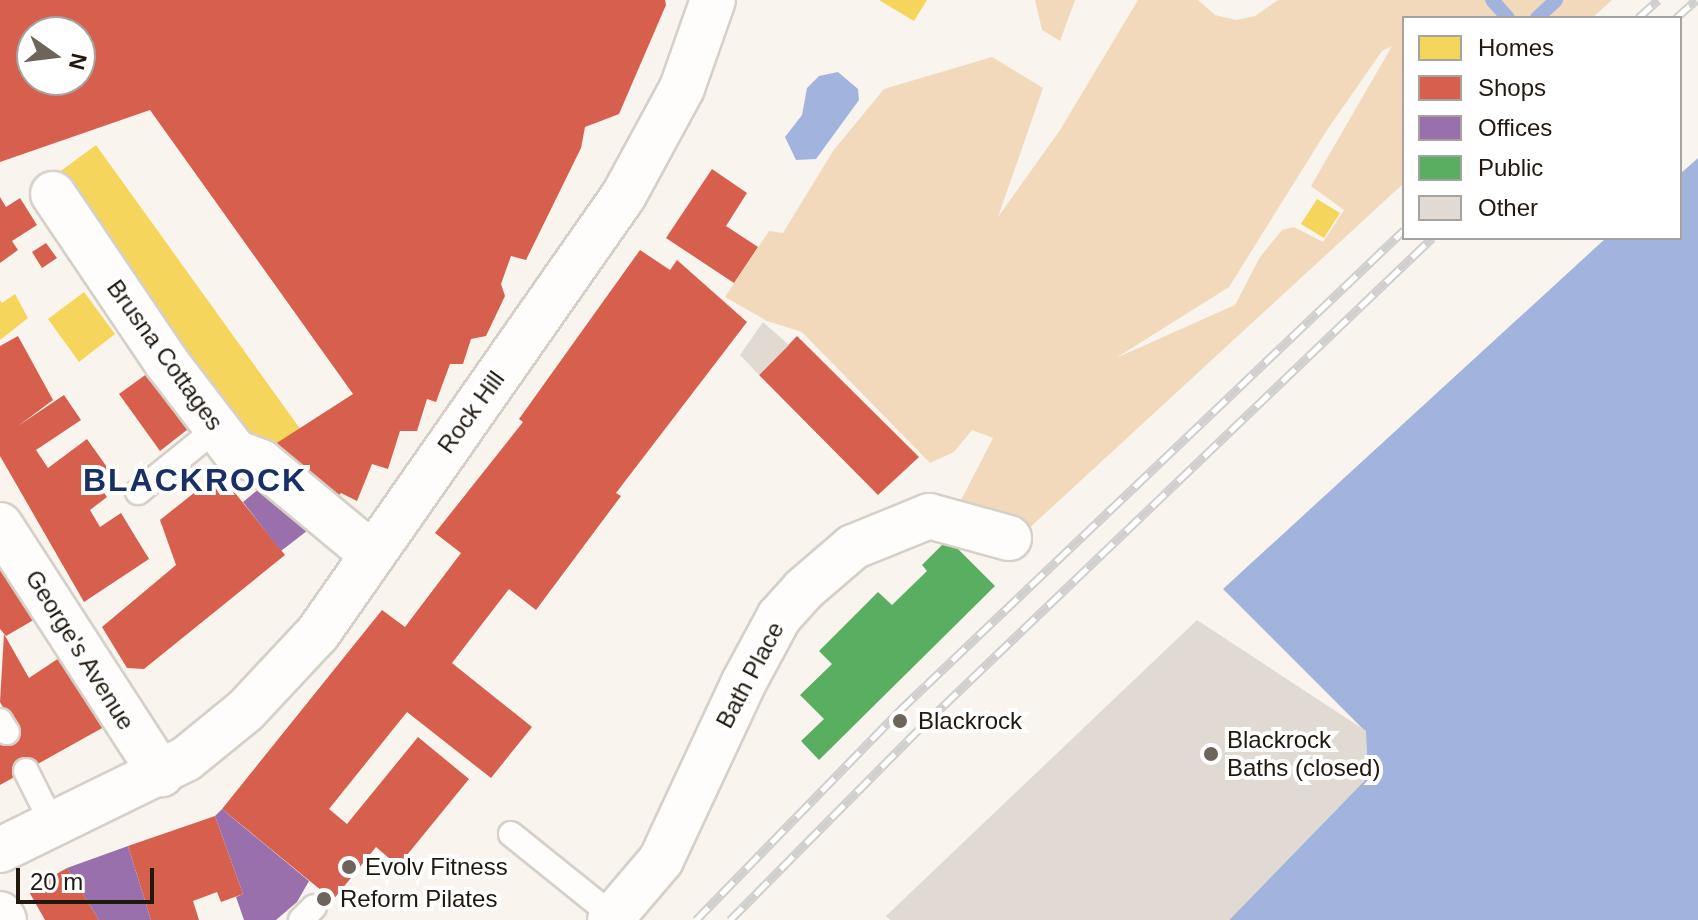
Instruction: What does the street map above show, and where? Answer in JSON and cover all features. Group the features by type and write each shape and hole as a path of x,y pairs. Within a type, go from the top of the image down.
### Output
{"street":[{"name":"Rock Hill","path":"0,850 161,774 246,710 318,633 624,195 682,88 713,0"},
{"name":"Brusna Cottages","path":"53,194 235,452 261,462 372,554"},
{"name":"Bath Place","path":"612,918 661,860 744,682 779,617 803,590 853,547 929,516 1009,538"},
{"name":"George's Avenue","path":"0,525 161,774"},
{"path":"0,914 4,920"}],"lane":[{"path":"138,492 217,428"},
{"path":"26,771 52,823"},
{"path":"511,834 612,918"}],"shaded area":[{"path":"1035,0 1075,0 1060,41 1042,30"},
{"path":"1138,0 1198,0 1215,15 1236,20 1255,16 1278,0 1612,0 1594,16 1402,16 1402,185 1025,532 957,508 993,438 972,430 954,452 930,463 802,332 767,321 725,297 769,231 783,233 833,151 884,89 992,57 1043,88 998,217 1060,130","holes":["1392,46 1311,186 1344,210 1323,242 1294,227 1282,230 1260,257 1235,305 1116,358 1229,287 1327,130 1382,51"]}],"water":[{"path":"838,72 858,89 859,100 816,159 796,160 785,137 802,115 807,88 819,76"},
{"path":"1698,158 1698,920 1229,920 1368,777 1365,731 1223,589 1604,240 1682,240 1682,172"}],"building: Homes":[{"path":"879,0 927,0 914,21"},
{"path":"96,145 301,430 269,448 241,429 58,173"},
{"path":"1317,199 1340,213 1324,238 1301,224"},
{"path":"84,292 115,334 79,362 48,319"},
{"path":"15,294 28,318 0,340 0,300 2,303"}],"building: Shops":[{"path":"0,0 665,0 666,5 619,114 585,127 581,148 526,260 511,256 501,284 505,296 486,336 471,339 463,364 450,364 436,402 427,399 417,431 400,431 388,469 372,464 357,501 341,493 323,512 269,448 353,394 150,110 0,162"},
{"path":"712,169 747,193 726,226 758,247 734,283 666,238"},
{"path":"0,197 6,207 20,198 37,225 12,241 18,250 0,263"},
{"path":"46,243 57,258 42,268 32,252"},
{"path":"640,250 670,270 677,260 747,322 616,493 621,496 536,610 509,589 452,663 532,727 491,778 407,712 329,809 347,824 418,737 469,779 398,866 376,847 333,900 222,809 382,610 405,627 461,553 435,533 523,422 519,419"},
{"path":"18,336 53,400 18,426 64,395 81,420 36,450 48,468 87,439 114,477 99,486 107,497 90,510 100,527 121,513 149,559 84,602 0,456 0,346"},
{"path":"797,336 919,457 878,495 759,375"},
{"path":"148,373 188,429 160,451 119,394"},
{"path":"219,473 285,555 144,669 127,668 102,627 176,565 160,520"},
{"path":"0,561 37,618 6,636 0,629"},
{"path":"4,634 29,678 62,656 104,727 0,785 0,736 15,728 0,702"},
{"path":"215,816 243,894 221,902 217,892 193,901 199,920 151,920 128,846"},
{"path":"67,868 99,920 45,920 28,890"}],"building: Offices":[{"path":"272,478 312,527 281,551 243,502"},
{"path":"222,809 309,881 297,902 276,920 244,920 236,897 243,894 215,816"},
{"path":"128,846 151,920 99,920 67,868"}],"building: Public":[{"path":"948,539 995,586 819,760 801,741 824,719 800,695 832,664 819,651 878,592 892,605 927,571 922,565"}],"building: Other":[{"path":"763,322 789,345 759,375 740,355"},
{"name":"Blackrock Baths (closed)","path":"1197,620 1366,731 1368,777 1229,920 890,920 886,916"}],"waterway":[{"path":"1492,0 1506,16"},
{"path":"1539,16 1556,0"}],"railway":[{"path":"1640,16 1658,0"},
{"path":"1678,16 1696,0"},
{"path":"696,920 900,710 1402,232"},
{"path":"730,920 918,730 1430,240"}],"place":[{"name":"Blackrock","path":"900,721"},
{"name":"Blackrock Baths (closed)","path":"1211,754"},
{"name":"Evolv Fitness","path":"349,867"},
{"name":"Reform Pilates","path":"324,899"}],"district":[{"name":"BLACKROCK","path":"195,480"}]}
